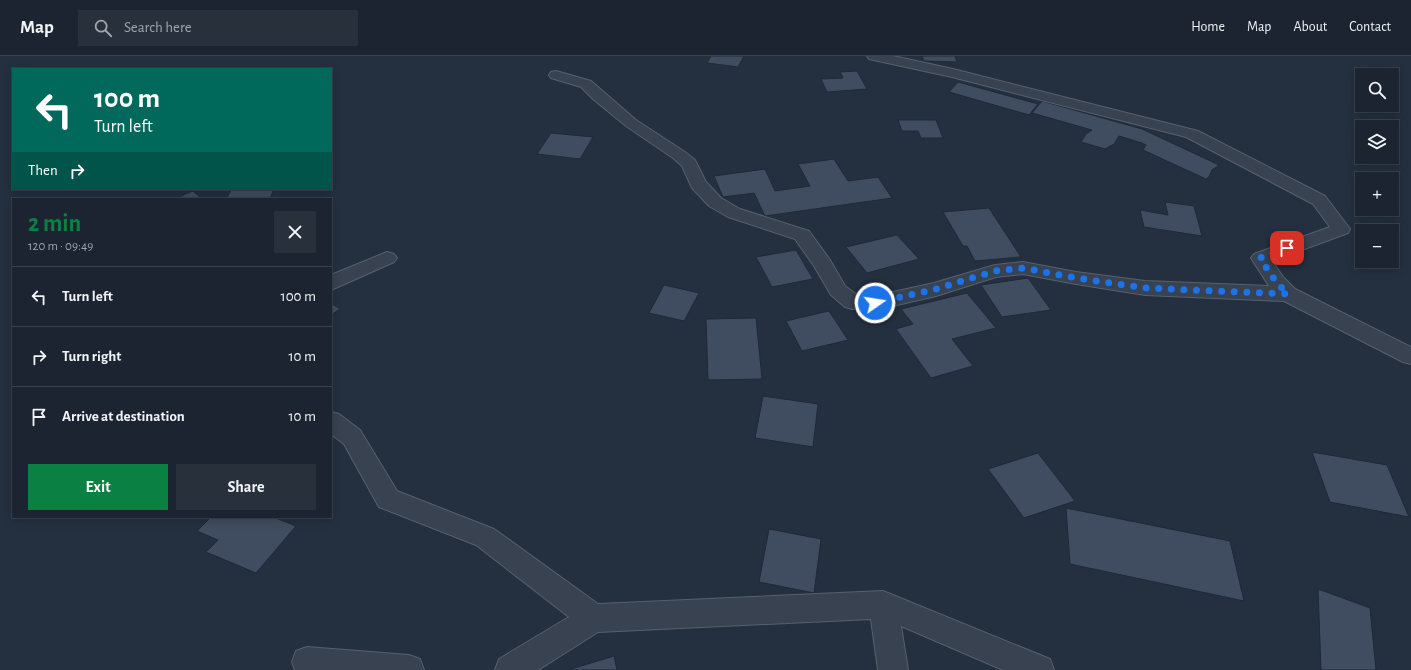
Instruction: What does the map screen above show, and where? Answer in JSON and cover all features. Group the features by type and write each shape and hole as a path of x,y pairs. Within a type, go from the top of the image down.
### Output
{"street":[{"path":"874,56 953,73 1192,134 1318,200 1341,229 1260,258 1276,282 1288,294 1411,356"},
{"path":"556,75 586,84 598,96 631,123 679,155 689,164 698,184 715,202 734,213 802,235 823,264 838,290 852,302 875,303 936,289 995,271 1023,268 1076,278 1145,288 1288,294"},
{"path":"332,283 388,258"},
{"path":"332,423 352,437 388,499 485,537 594,618"},
{"path":"883,606 893,670"},
{"path":"510,670 594,618 883,606 1039,670"},
{"path":"307,662 409,670"}],"building":[{"path":"711,56 744,56 738,67 707,63"},
{"path":"922,56 955,56 957,62 924,61"},
{"path":"857,71 867,89 827,92 821,79 843,78 840,72"},
{"path":"958,82 1038,104 1029,115 949,92"},
{"path":"1042,101 1142,129 1219,165 1212,170 1209,177 1206,179 1143,150 1146,145 1142,143 1119,136 1114,144 1105,149 1081,142 1086,134 1092,130 1032,113"},
{"path":"898,120 936,120 943,138 921,138 918,131 902,131"},
{"path":"551,133 593,137 580,159 537,154"},
{"path":"834,159 848,181 878,177 892,198 765,216 754,193 723,197 714,176 765,169 775,191 810,186 798,164"},
{"path":"231,190 274,190 270,198 227,198"},
{"path":"193,191 201,198 176,198"},
{"path":"1165,202 1194,206 1202,236 1144,227 1140,210 1168,215"},
{"path":"989,208 1021,257 975,261 967,246 963,246 943,212"},
{"path":"897,235 919,259 867,273 846,247"},
{"path":"796,250 813,279 772,287 756,257"},
{"path":"1028,278 1051,310 1002,317 981,285"},
{"path":"664,285 699,293 684,321 649,313"},
{"path":"967,293 996,328 952,339 973,366 931,378 896,329 913,324 901,309"},
{"path":"332,304 340,309 332,314"},
{"path":"829,311 848,340 802,351 786,321"},
{"path":"756,318 762,379 708,380 706,319"},
{"path":"763,396 818,404 813,447 755,438"},
{"path":"1312,452 1387,465 1409,517 1330,502"},
{"path":"1038,453 1075,501 1024,518 988,469"},
{"path":"1066,508 1230,541 1244,601 1070,564"},
{"path":"210,518 276,518 296,526 256,573 206,552 218,540 197,531"},
{"path":"769,529 821,539 814,593 759,582"},
{"path":"1318,589 1370,608 1376,670 1321,670"},
{"path":"614,656 617,670 568,670"}],"route":[{"path":"875,303 936,289 995,271 1023,268 1076,278 1145,288 1288,294 1276,282 1260,258 1287,248"}]}
